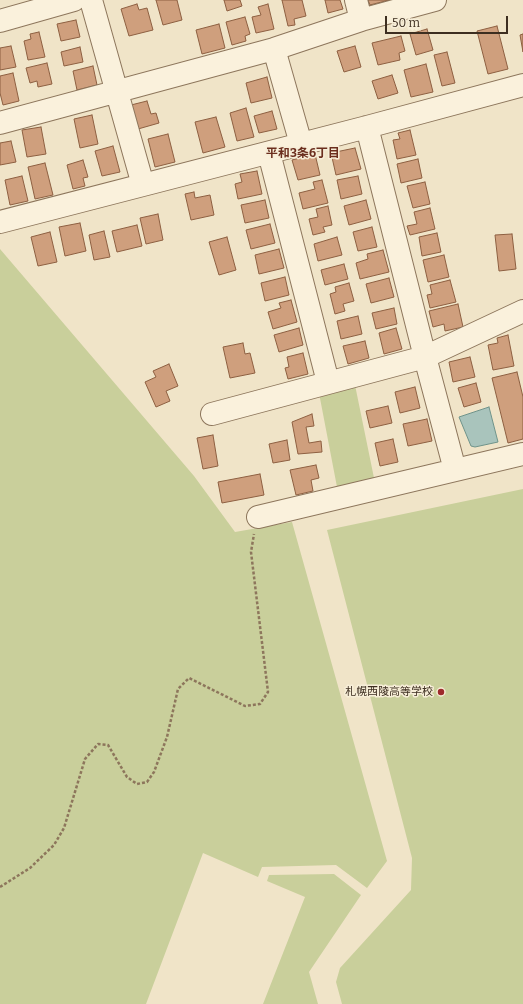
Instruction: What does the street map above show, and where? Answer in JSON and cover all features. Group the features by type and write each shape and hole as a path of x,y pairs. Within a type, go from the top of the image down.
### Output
{"street":[{"path":"0,21 74,0"},
{"path":"91,0 143,186"},
{"path":"0,123 274,49 359,10 435,0"},
{"path":"274,49 301,144"},
{"path":"0,222 269,153 523,85"},
{"path":"367,127 455,470"},
{"path":"269,153 328,382"},
{"path":"212,414 425,357 523,311"},
{"path":"258,517 523,454"}],"path":[{"path":"0,887 30,868 54,845 64,828 85,759 98,744 108,745 127,777 137,784 147,782 154,772 167,737 178,689 188,678 245,706 260,704 268,692 251,552 258,517"}],"green space":[{"path":"0,249 194,476 235,532 292,522 387,861 367,888 336,865 262,867 258,877 203,853 146,1004 0,1004"},
{"path":"355,385 374,478 337,487 319,393"},
{"name":"札幌西陵高等学校","path":"523,489 523,1004 342,1004 336,982 340,968 411,890 412,858 327,530"},
{"path":"334,874 361,895 309,972 318,1004 263,1004 305,897 267,881 269,875"}],"water":[{"path":"489,407 498,442 475,447 471,446 459,417"}],"building":[{"path":"156,0 177,0 182,20 163,25"},
{"path":"224,0 240,0 242,6 227,11"},
{"path":"282,0 302,0 306,16 294,19 295,25 288,26"},
{"path":"325,0 340,0 343,9 328,13"},
{"path":"368,0 389,0 370,5"},
{"path":"137,4 139,10 147,8 153,30 129,36 121,9"},
{"path":"268,4 274,29 256,33 252,17 261,15 258,7"},
{"path":"245,17 250,34 245,36 246,41 232,45 226,22"},
{"path":"76,20 80,37 61,41 57,24"},
{"path":"219,24 225,48 202,54 196,30"},
{"path":"497,26 508,69 488,74 477,31"},
{"path":"427,29 433,50 416,55 410,34"},
{"path":"39,32 45,57 28,60 24,41 31,39 30,34"},
{"path":"523,34 523,52 520,35"},
{"path":"401,36 405,51 399,53 400,60 378,65 372,43"},
{"path":"11,46 16,67 0,70 0,48"},
{"path":"355,46 361,67 344,72 337,51"},
{"path":"80,47 83,62 64,66 61,52"},
{"path":"447,52 455,83 442,86 434,55"},
{"path":"47,63 52,84 38,87 37,81 30,83 26,68"},
{"path":"426,64 433,92 411,97 404,70"},
{"path":"93,66 97,85 77,90 73,71"},
{"path":"13,73 19,101 3,105 0,93 0,76"},
{"path":"392,75 398,93 378,99 372,81"},
{"path":"267,77 272,98 251,103 246,83"},
{"path":"147,101 151,114 156,113 159,123 138,129 131,105"},
{"path":"246,108 254,137 237,141 230,113"},
{"path":"272,111 277,129 259,133 254,116"},
{"path":"92,115 98,144 80,148 74,119"},
{"path":"216,117 225,147 203,153 195,122"},
{"path":"41,127 46,154 27,157 22,130"},
{"path":"410,130 416,155 397,159 393,140 400,139 398,133"},
{"path":"168,134 175,162 155,167 148,139"},
{"path":"11,141 16,162 0,165 0,143"},
{"path":"113,146 120,172 102,176 95,151"},
{"path":"355,148 361,169 336,175 331,153"},
{"path":"315,154 320,175 298,180 292,160"},
{"path":"418,159 422,178 401,183 397,164"},
{"path":"83,160 88,177 83,178 85,186 73,189 67,165"},
{"path":"45,163 53,195 35,199 28,167"},
{"path":"257,171 262,194 238,199 235,184 242,182 240,174"},
{"path":"22,176 28,201 10,205 5,180"},
{"path":"358,176 362,194 341,199 337,180"},
{"path":"322,180 328,203 303,209 299,193 315,189 313,182"},
{"path":"425,182 430,204 413,208 407,186"},
{"path":"194,192 195,198 210,195 214,215 191,220 185,194"},
{"path":"265,200 269,218 245,223 241,205"},
{"path":"366,200 371,219 349,225 344,206"},
{"path":"328,206 332,225 323,227 325,232 313,235 309,219 318,217 316,209"},
{"path":"430,208 435,229 410,235 407,226 417,224 414,212"},
{"path":"158,214 163,240 146,244 140,218"},
{"path":"80,223 86,251 65,256 59,227"},
{"path":"270,224 275,243 251,249 246,230"},
{"path":"137,225 142,246 117,252 112,231"},
{"path":"372,227 377,247 358,251 353,232"},
{"path":"104,231 110,257 94,260 89,235"},
{"path":"50,232 57,262 38,266 31,237"},
{"path":"437,233 441,252 422,256 419,237"},
{"path":"512,234 516,269 499,271 495,235"},
{"path":"227,237 236,270 219,275 209,242"},
{"path":"337,237 342,255 318,261 314,244"},
{"path":"279,249 284,268 259,274 255,255"},
{"path":"383,250 389,272 360,279 356,263 368,259 367,254"},
{"path":"444,255 449,277 428,282 423,260"},
{"path":"344,264 348,279 325,285 321,270"},
{"path":"285,277 289,295 265,301 261,283"},
{"path":"389,278 394,297 371,303 366,284"},
{"path":"450,280 456,302 430,308 427,295 432,294 430,285"},
{"path":"349,283 354,301 343,304 345,311 335,314 330,294 336,292 335,287"},
{"path":"291,300 297,322 273,329 268,312 281,308 279,303"},
{"path":"458,304 463,327 445,331 444,324 433,327 429,311"},
{"path":"394,308 397,324 376,329 372,313"},
{"path":"358,316 362,334 341,339 337,321"},
{"path":"299,328 303,345 279,352 274,335"},
{"path":"396,328 402,349 384,354 379,333"},
{"path":"508,335 514,366 493,370 488,345 498,343 497,338"},
{"path":"365,341 369,358 348,364 343,346"},
{"path":"243,343 245,354 250,353 255,373 230,378 223,347"},
{"path":"303,353 308,374 288,379 285,368 289,367 287,357"},
{"path":"470,357 475,377 453,382 449,362"},
{"path":"169,364 178,386 166,391 170,401 156,407 145,382 156,377 153,371"},
{"path":"517,372 523,397 523,439 508,443 492,378"},
{"path":"476,383 481,402 464,407 458,388"},
{"path":"415,387 420,408 400,413 395,392"},
{"path":"388,406 392,423 370,428 366,411"},
{"path":"312,414 314,426 306,427 309,443 321,441 322,452 298,454 292,422"},
{"path":"427,419 432,441 408,446 403,424"},
{"path":"213,435 218,466 203,469 197,438"},
{"path":"393,439 398,462 380,466 375,443"},
{"path":"287,440 290,460 273,463 269,444"},
{"path":"316,465 319,478 311,480 313,491 296,495 290,470"},
{"path":"260,474 264,495 222,503 218,482"}],"place":[{"name":"札幌西陵高等学校","path":"441,692"}],"district":[{"name":"平和3条6丁目","path":"303,154"}]}
